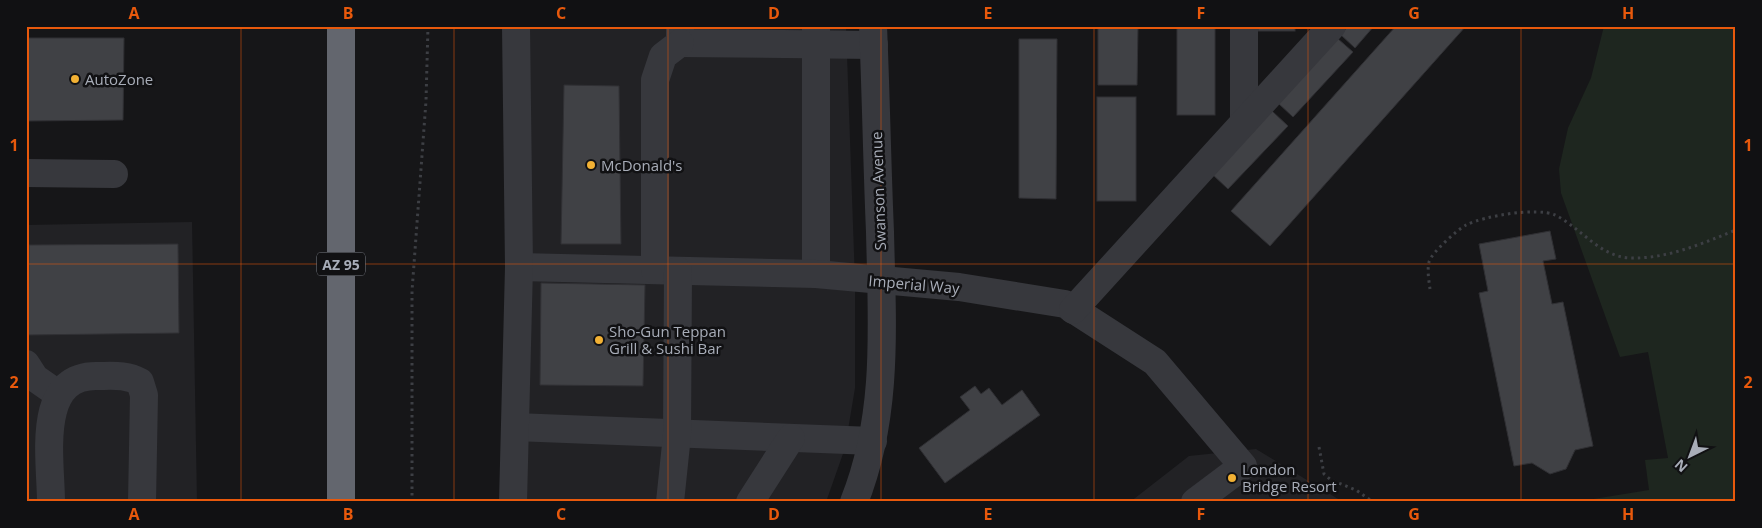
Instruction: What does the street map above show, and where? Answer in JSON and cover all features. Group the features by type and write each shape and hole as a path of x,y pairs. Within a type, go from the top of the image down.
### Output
{"highway":[{"name":"AZ 95","path":"341,26 341,502"}],"street":[{"path":"513,502 518,267 516,26"},
{"path":"1244,26 1244,122"},
{"path":"1073,310 1332,26"},
{"path":"670,502 677,435 655,80 664,56 680,35 873,36"},
{"path":"816,36 816,274"},
{"name":"Swanson Avenue","path":"854,502 873,441 882,390 881,282 873,36"},
{"path":"26,173 114,174"},
{"name":"Imperial Way","path":"518,267 816,274 881,282 959,287 1064,304 1155,362 1243,466 1195,502"},
{"path":"26,364 35,378 58,394"},
{"path":"51,502 50,418 58,394 70,382 81,376 129,376 140,382 144,395 142,502"},
{"path":"515,427 677,435 873,441"},
{"path":"750,502 791,438"}],"path":[{"path":"412,502 412,291 426,101 428,26"},
{"path":"1430,289 1429,261 1436,250 1465,225 1483,220 1537,210 1555,215 1614,256 1629,258 1678,252 1736,230"},
{"path":"1319,447 1324,474 1331,480 1356,490 1373,502"}],"shaded area":[{"path":"523,26 846,26 855,282 855,388 845,448 826,502 526,502"},
{"path":"1604,26 1736,26 1736,502 1575,502 1649,490 1645,460 1668,458 1648,352 1620,357 1561,193 1559,169 1568,128 1591,78"},
{"path":"192,222 197,502 26,502 26,225"},
{"name":"London Bridge Resort","path":"1256,449 1343,502 1130,502 1189,456"}],"building":[{"path":"1098,26 1138,26 1137,85 1098,85"},
{"path":"1177,26 1215,26 1215,115 1177,115"},
{"path":"1258,26 1295,26 1295,31 1258,31"},
{"path":"1348,26 1374,26 1355,48 1341,35"},
{"path":"1396,26 1466,26 1270,246 1231,211"},
{"name":"AutoZone","path":"26,38 124,38 123,120 26,121"},
{"path":"1337,38 1353,52 1293,117 1278,103"},
{"path":"1019,39 1057,39 1056,199 1019,198"},
{"name":"McDonald's","path":"564,85 619,86 621,244 561,244"},
{"path":"1097,97 1136,97 1136,201 1097,201"},
{"path":"1272,111 1288,126 1228,189 1212,174"},
{"path":"1550,231 1556,259 1543,261 1552,304 1563,302 1593,446 1575,450 1566,469 1550,474 1532,463 1514,466 1479,293 1488,291 1479,244"},
{"path":"178,244 179,333 28,335 29,245"},
{"path":"541,283 645,285 643,386 540,385"},
{"path":"975,386 981,394 989,388 1002,405 1022,390 1040,415 945,483 919,448 970,410 960,397"}],"place":[{"name":"AutoZone","path":"75,79"},
{"name":"McDonald's","path":"591,165"},
{"name":"Sho-Gun Teppan Grill & Sushi Bar","path":"599,340"},
{"name":"London Bridge Resort","path":"1232,478"}]}
